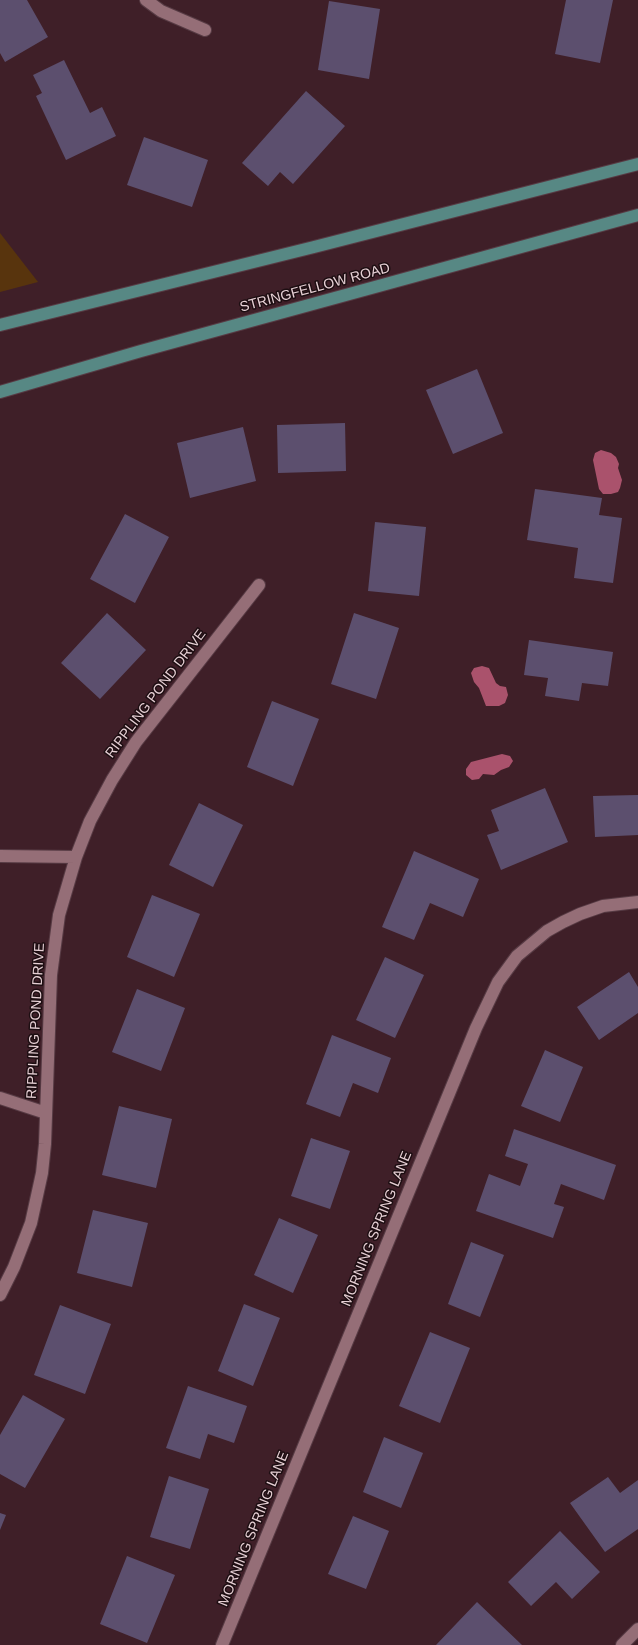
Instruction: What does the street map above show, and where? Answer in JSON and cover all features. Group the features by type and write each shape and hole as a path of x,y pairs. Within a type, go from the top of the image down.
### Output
{"main road":[{"path":"0,325 322,246 638,164"},
{"name":"STRINGFELLOW ROAD","path":"0,392 141,351 638,216"}],"street":[{"path":"146,0 161,11 205,30"},
{"name":"RIPPLING POND DRIVE","path":"0,1295 14,1267 31,1223 42,1173 45,1144 50,975 59,915 76,857 90,821 112,780 136,742 259,585"},
{"path":"0,856 76,857"},
{"name":"MORNING SPRING LANE","path":"222,1645 476,1028 498,982 518,956 547,931 562,922 602,906 638,902"},
{"path":"0,1098 46,1113"},
{"path":"622,1645 638,1629"}],"shaded area":[{"path":"0,233 38,282 0,292"},
{"path":"601,450 611,453 616,457 619,464 618,468 622,480 618,492 603,494 599,489 593,460 595,453"},
{"path":"482,666 489,668 496,683 500,686 506,687 508,695 505,703 499,706 486,706 471,673 474,668"},
{"path":"502,754 510,756 513,761 509,767 494,775 483,774 479,779 472,780 466,775 466,769 471,762"}],"building":[{"path":"0,0 27,0 48,37 5,62 0,53"},
{"path":"566,0 613,0 600,63 555,54"},
{"path":"329,1 380,9 369,79 318,70"},
{"path":"64,60 90,113 102,107 116,136 66,160 36,96 42,93 33,75"},
{"path":"306,91 345,126 293,184 280,172 268,186 242,163"},
{"path":"144,137 208,160 192,207 127,185"},
{"path":"477,369 503,433 453,454 426,390"},
{"path":"345,423 346,471 278,473 277,425"},
{"path":"243,427 256,481 190,498 177,443"},
{"path":"535,489 602,498 599,515 622,518 613,583 574,578 578,548 527,540"},
{"path":"125,514 169,537 135,603 90,579"},
{"path":"375,522 426,527 419,596 368,591"},
{"path":"107,613 146,650 100,699 61,663"},
{"path":"354,613 399,628 376,699 331,684"},
{"path":"529,640 613,652 608,686 582,683 579,701 545,696 548,678 524,675"},
{"path":"272,701 319,719 293,786 247,767"},
{"path":"545,788 568,842 501,870 487,835 499,831 491,810"},
{"path":"638,795 638,835 595,837 593,796"},
{"path":"199,803 243,825 213,887 169,865"},
{"path":"414,851 479,879 463,917 430,903 414,940 382,927"},
{"path":"152,895 200,914 174,977 127,957"},
{"path":"385,957 424,975 395,1038 356,1020"},
{"path":"629,972 638,987 638,1013 599,1040 577,1007"},
{"path":"137,989 185,1008 161,1071 112,1052"},
{"path":"332,1035 391,1058 378,1093 353,1083 340,1117 306,1104"},
{"path":"545,1050 583,1067 560,1122 521,1106"},
{"path":"119,1106 172,1119 156,1188 102,1175"},
{"path":"514,1129 616,1165 604,1200 561,1184 554,1204 564,1207 553,1238 476,1211 489,1174 520,1186 528,1164 505,1156"},
{"path":"311,1138 350,1151 330,1209 291,1196"},
{"path":"93,1210 148,1223 132,1287 77,1273"},
{"path":"279,1218 318,1235 293,1293 254,1275"},
{"path":"471,1242 504,1255 480,1317 448,1304"},
{"path":"244,1304 280,1318 253,1386 218,1371"},
{"path":"60,1305 111,1324 85,1394 34,1375"},
{"path":"430,1332 470,1348 440,1423 399,1406"},
{"path":"188,1386 247,1406 234,1443 208,1434 200,1459 166,1448"},
{"path":"23,1395 65,1419 25,1488 0,1474 0,1435"},
{"path":"384,1437 423,1453 401,1508 363,1492"},
{"path":"169,1476 209,1489 190,1549 150,1537"},
{"path":"608,1477 620,1493 638,1480 638,1529 605,1552 570,1503"},
{"path":"0,1513 6,1515 0,1530"},
{"path":"353,1516 389,1531 366,1589 328,1574"},
{"path":"560,1531 600,1572 572,1599 556,1582 531,1606 508,1582"},
{"path":"127,1556 175,1575 147,1643 100,1624"},
{"path":"477,1602 522,1645 436,1645"}]}
